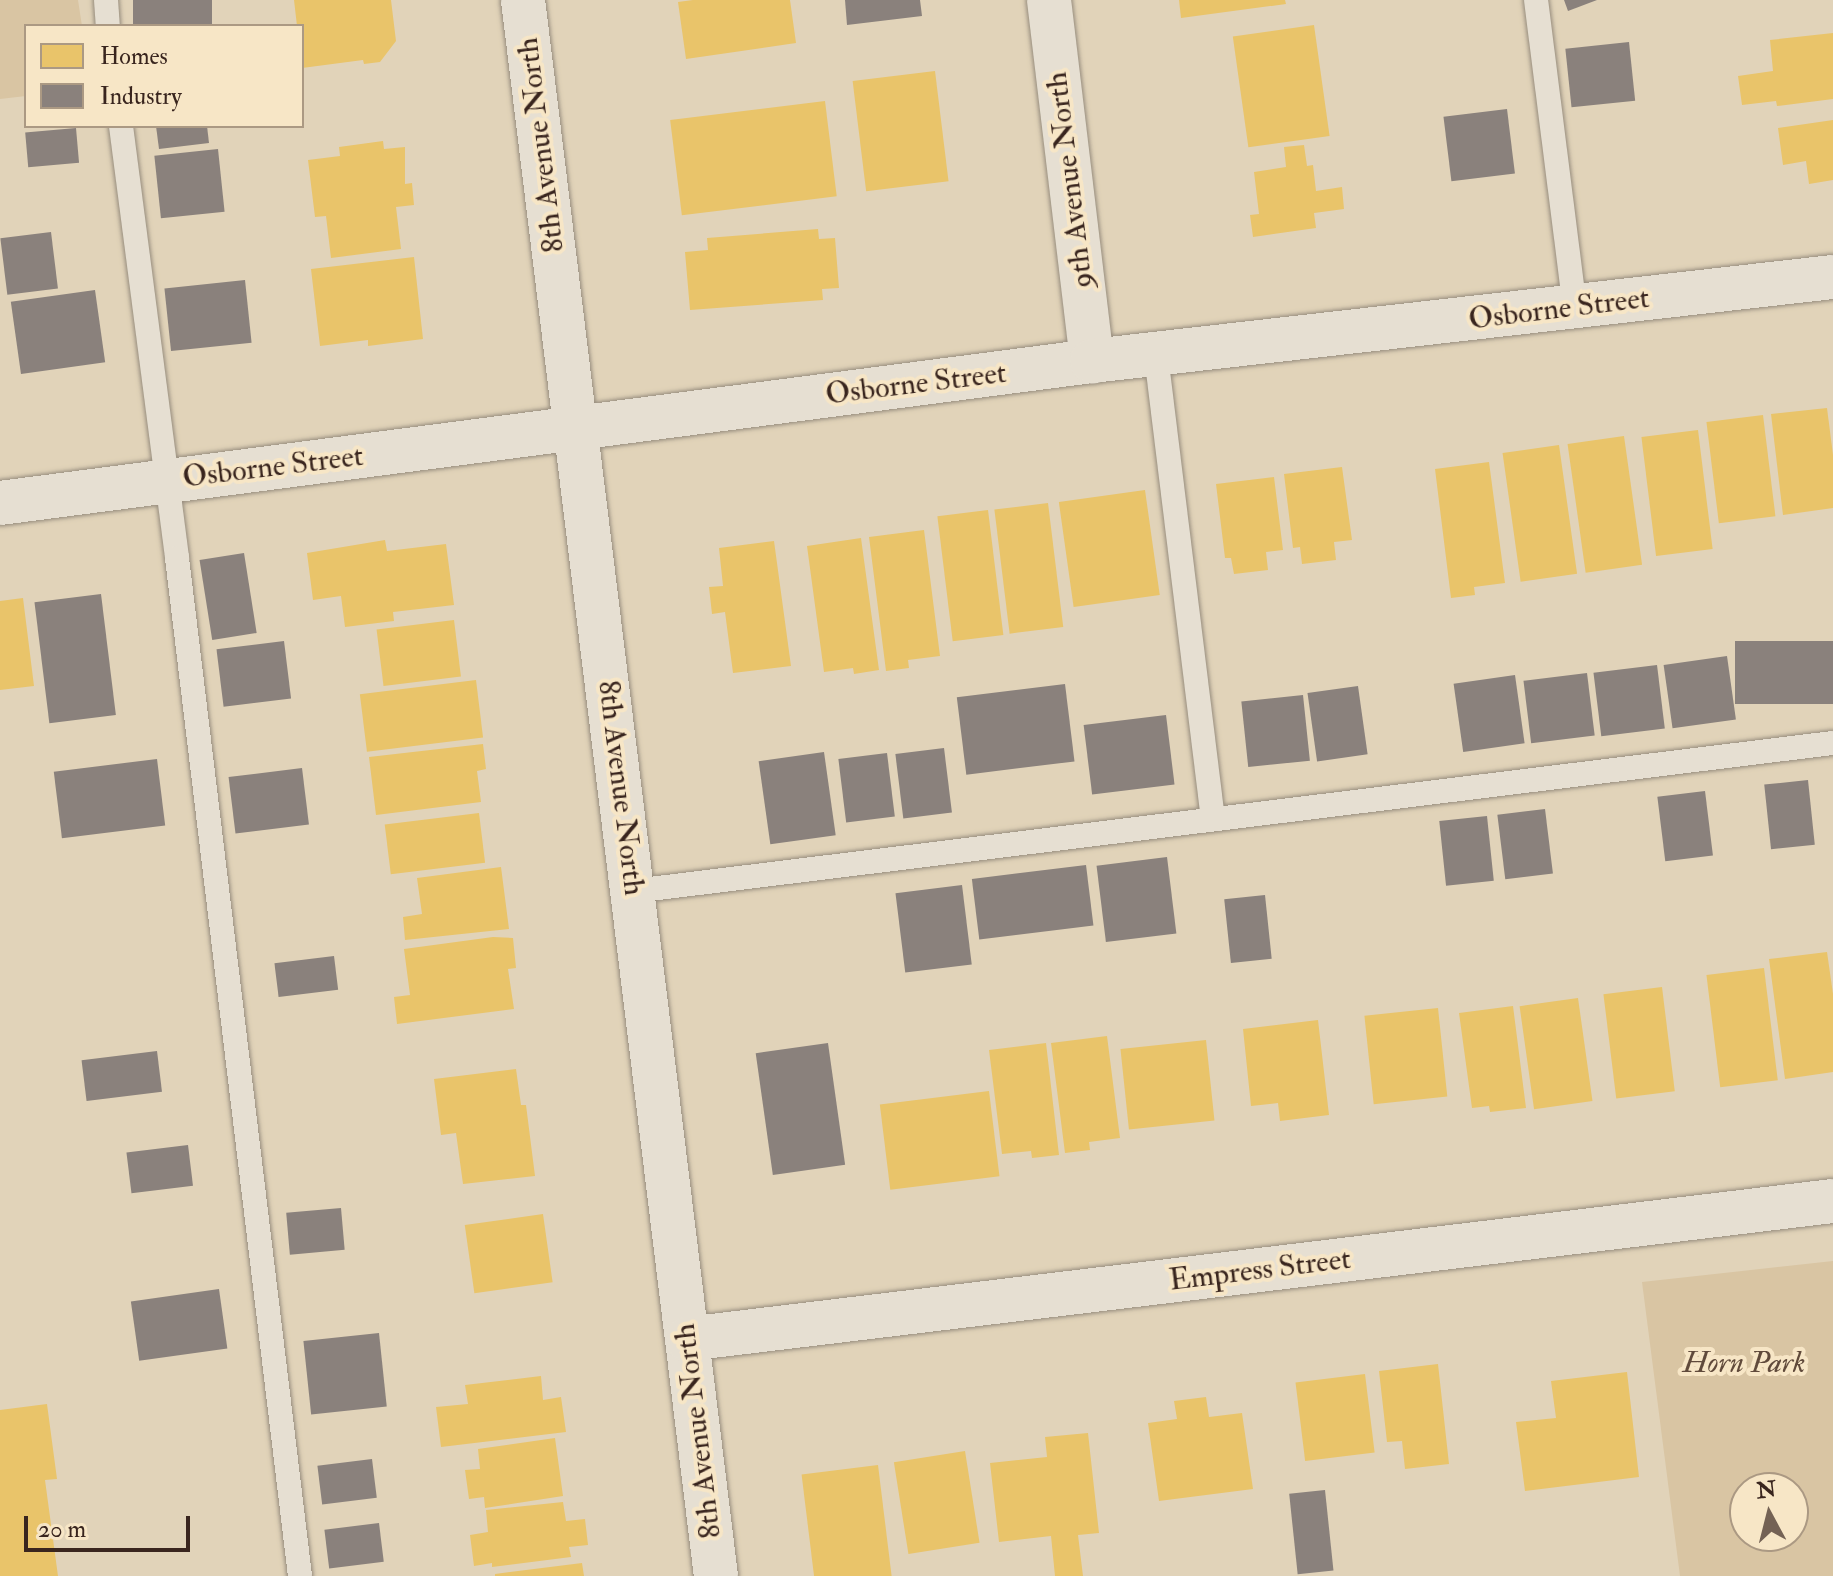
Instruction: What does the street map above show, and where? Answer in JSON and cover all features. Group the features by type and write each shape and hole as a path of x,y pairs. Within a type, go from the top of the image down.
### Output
{"street":[{"name":"8th Avenue North","path":"523,0 716,1576"},
{"name":"9th Avenue North","path":"1049,0 1092,361"},
{"name":"Osborne Street","path":"0,503 1092,361 1833,277"},
{"name":"Empress Street","path":"687,1339 1833,1201"}],"lane":[{"path":"106,0 108,24"},
{"path":"1536,0 1575,308"},
{"path":"121,128 300,1576"},
{"path":"1156,355 1213,817"},
{"path":"634,891 1213,817 1833,743"}],"green space":[{"path":"0,0 78,0 82,24 24,24 24,96 0,99"},
{"name":"Horn Park","path":"1833,1261 1833,1576 1680,1576 1642,1282"}],"building: Homes":[{"path":"294,0 391,0 396,41 380,62 364,64 363,60 304,68 304,24 297,24"},
{"path":"790,0 796,43 686,59 678,2"},
{"path":"1179,0 1285,0 1286,4 1181,18"},
{"path":"1314,25 1330,136 1248,147 1233,36"},
{"path":"1833,33 1833,99 1777,106 1776,101 1742,105 1738,76 1773,71 1770,40"},
{"path":"935,71 949,181 866,191 853,81"},
{"path":"825,101 837,196 682,215 670,120"},
{"path":"1833,120 1833,180 1809,184 1806,161 1783,165 1778,128"},
{"path":"383,141 384,149 405,147 405,184 412,183 414,205 396,207 401,249 331,258 326,216 315,217 308,160 340,156 339,147"},
{"path":"1304,145 1307,166 1313,165 1316,191 1342,187 1344,209 1314,213 1316,228 1253,237 1250,215 1259,214 1254,172 1286,167 1284,147"},
{"path":"818,229 819,239 835,238 839,288 822,289 823,300 690,310 685,252 708,250 707,238"},
{"path":"414,257 423,339 368,346 368,340 320,346 311,269"},
{"path":"1827,408 1833,455 1833,508 1783,515 1771,414"},
{"path":"1763,415 1775,516 1719,523 1706,422"},
{"path":"1698,430 1713,549 1656,556 1641,437"},
{"path":"1624,436 1642,565 1586,573 1568,444"},
{"path":"1559,445 1577,574 1521,582 1503,453"},
{"path":"1489,462 1505,583 1474,587 1475,595 1451,598 1435,469"},
{"path":"1342,467 1352,540 1334,542 1336,560 1302,564 1300,547 1293,548 1284,474"},
{"path":"1274,477 1283,550 1266,552 1268,570 1234,574 1231,558 1225,558 1216,484"},
{"path":"1145,490 1160,595 1074,607 1059,502"},
{"path":"1048,503 1063,627 1010,634 994,510"},
{"path":"988,510 1003,635 953,641 937,516"},
{"path":"924,530 940,656 908,660 909,668 886,671 869,537"},
{"path":"861,538 879,670 854,674 853,668 824,672 807,546"},
{"path":"385,540 387,551 446,544 454,605 393,612 394,621 345,627 341,596 313,600 307,553"},
{"path":"774,541 791,666 733,673 725,612 712,614 709,587 723,586 719,548"},
{"path":"23,598 34,686 0,690 0,601"},
{"path":"454,620 461,677 384,686 377,630"},
{"path":"476,680 483,738 367,752 360,694"},
{"path":"483,744 486,769 477,771 481,802 376,815 369,757"},
{"path":"479,813 485,863 391,874 385,825"},
{"path":"501,867 509,929 405,940 403,917 422,914 417,878"},
{"path":"493,937 513,938 516,968 508,969 514,1009 397,1024 394,997 410,995 404,949"},
{"path":"1827,952 1833,994 1833,1072 1785,1079 1769,959"},
{"path":"1764,968 1778,1080 1720,1087 1706,975"},
{"path":"1662,987 1675,1091 1616,1098 1603,994"},
{"path":"1578,998 1592,1101 1534,1109 1520,1006"},
{"path":"1513,1006 1526,1108 1490,1112 1489,1106 1472,1108 1459,1013"},
{"path":"1438,1008 1447,1097 1374,1104 1364,1016"},
{"path":"1318,1020 1329,1115 1280,1121 1278,1103 1251,1106 1243,1029"},
{"path":"1107,1036 1120,1138 1089,1142 1090,1150 1065,1153 1051,1043"},
{"path":"1206,1040 1214,1121 1129,1130 1120,1049"},
{"path":"1046,1043 1059,1155 1032,1158 1031,1151 1002,1154 989,1050"},
{"path":"516,1069 521,1105 526,1105 535,1176 463,1184 456,1133 441,1135 434,1079"},
{"path":"989,1091 999,1176 890,1190 880,1104"},
{"path":"543,1214 553,1282 474,1293 465,1225"},
{"path":"1438,1364 1449,1464 1405,1469 1402,1441 1387,1442 1379,1371"},
{"path":"1627,1372 1639,1477 1525,1491 1516,1422 1556,1418 1551,1381"},
{"path":"1365,1374 1375,1452 1305,1461 1296,1383"},
{"path":"541,1376 543,1400 561,1397 566,1432 441,1447 436,1407 468,1404 465,1385"},
{"path":"1206,1397 1209,1417 1242,1413 1253,1489 1159,1501 1148,1423 1177,1419 1174,1401"},
{"path":"47,1404 57,1479 45,1480 58,1576 0,1576 0,1410"},
{"path":"1088,1433 1099,1533 1078,1535 1083,1576 1055,1576 1051,1536 999,1542 990,1463 1047,1457 1045,1437"},
{"path":"555,1438 563,1496 485,1508 484,1497 469,1499 465,1470 480,1469 478,1449"},
{"path":"965,1451 980,1543 908,1554 894,1462"},
{"path":"878,1465 892,1576 814,1576 802,1474"},
{"path":"563,1502 566,1521 585,1519 588,1545 569,1547 571,1557 492,1567 492,1563 474,1566 470,1535 488,1532 486,1510"},
{"path":"582,1563 584,1576 495,1576 495,1574"}],"building: Industry":[{"path":"133,0 212,0 212,24 133,24"},
{"path":"845,0 920,0 922,16 847,25"},
{"path":"1564,0 1597,0 1568,11"},
{"path":"1629,42 1635,101 1572,107 1565,49"},
{"path":"1507,109 1515,174 1451,181 1443,117"},
{"path":"76,128 79,163 28,167 25,132"},
{"path":"156,128 207,128 209,143 159,149"},
{"path":"218,149 225,212 161,218 154,156"},
{"path":"51,232 58,289 7,295 0,238"},
{"path":"245,280 252,343 171,351 164,288"},
{"path":"95,290 105,362 21,374 11,302"},
{"path":"244,553 257,633 212,640 200,560"},
{"path":"101,594 116,715 49,723 34,602"},
{"path":"284,641 291,699 224,707 217,649"},
{"path":"1735,641 1833,641 1833,704 1735,704"},
{"path":"1727,656 1736,719 1673,728 1664,665"},
{"path":"1657,665 1665,729 1601,736 1593,673"},
{"path":"1587,673 1595,736 1531,743 1523,681"},
{"path":"1515,675 1525,743 1463,752 1454,684"},
{"path":"1065,684 1075,761 966,775 957,697"},
{"path":"1358,686 1368,754 1317,761 1307,693"},
{"path":"1303,695 1310,761 1248,767 1241,701"},
{"path":"1166,715 1175,784 1092,795 1084,725"},
{"path":"944,748 952,813 903,818 895,754"},
{"path":"824,752 836,835 770,844 759,761"},
{"path":"887,753 895,817 846,822 838,759"},
{"path":"157,759 165,826 62,838 54,772"},
{"path":"302,768 309,825 235,834 229,777"},
{"path":"1808,780 1815,845 1771,849 1764,785"},
{"path":"1705,791 1713,856 1665,861 1657,797"},
{"path":"1545,809 1553,874 1505,879 1497,815"},
{"path":"1487,816 1494,881 1446,886 1439,821"},
{"path":"1167,857 1176,933 1106,942 1097,866"},
{"path":"1086,865 1093,926 979,940 972,879"},
{"path":"962,885 972,964 905,973 895,893"},
{"path":"1265,895 1272,959 1231,963 1224,899"},
{"path":"334,956 338,990 279,997 274,963"},
{"path":"828,1043 845,1165 773,1175 756,1053"},
{"path":"157,1051 162,1092 87,1101 82,1060"},
{"path":"188,1145 193,1186 131,1193 126,1153"},
{"path":"341,1208 345,1250 290,1255 286,1213"},
{"path":"219,1289 227,1348 139,1361 131,1301"},
{"path":"379,1333 387,1407 311,1415 303,1341"},
{"path":"372,1459 377,1498 322,1504 317,1466"},
{"path":"1325,1490 1333,1571 1298,1574 1289,1494"},
{"path":"379,1523 384,1562 329,1568 324,1530"}]}
